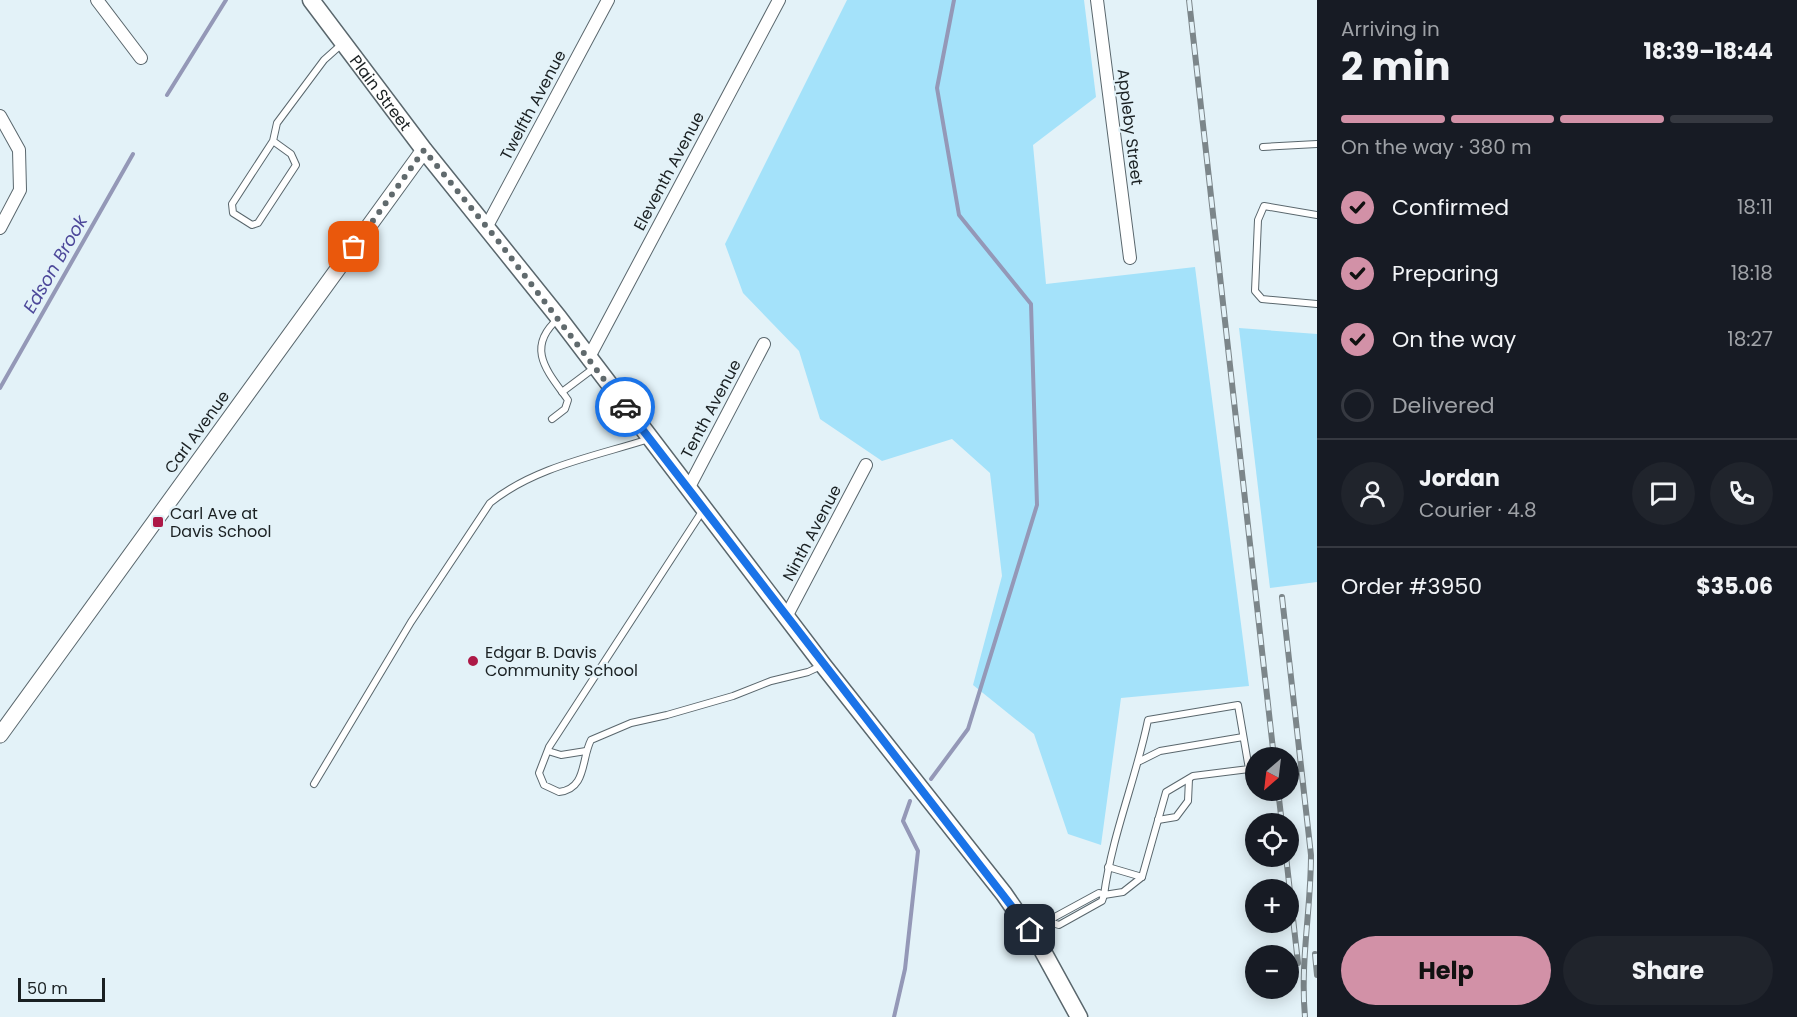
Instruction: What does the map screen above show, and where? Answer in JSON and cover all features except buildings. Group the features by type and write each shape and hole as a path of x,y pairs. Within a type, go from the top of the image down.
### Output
{"main road":[{"name":"Plain Street","path":"311,0 424,150 559,318 823,665 973,854 1033,935 1079,1017"}],"street":[{"path":"97,0 141,58"},
{"name":"Twelfth Avenue","path":"487,226 608,0"},
{"name":"Eleventh Avenue","path":"591,363 779,0"},
{"name":"Appleby Street","path":"1097,0 1130,258"},
{"path":"0,116 20,150 20,190 0,228"},
{"name":"Carl Avenue","path":"0,735 424,150"},
{"name":"Tenth Avenue","path":"688,489 764,344"},
{"name":"Ninth Avenue","path":"786,617 866,465"}],"lane":[{"path":"273,141 291,154 296,165 294,172 258,223 252,225 233,213 232,204 273,141 277,123 324,60 343,42"},
{"path":"1263,147 1317,144"},
{"path":"1317,215 1264,206 1258,220 1255,291 1262,299 1317,304"},
{"path":"552,419 567,405 568,400 541,358 545,333 559,318"},
{"path":"562,392 591,363"},
{"path":"314,784 411,622 490,503 508,488 548,471 649,439"},
{"path":"704,510 548,751 540,767 540,777 548,789 559,792 569,790 576,784 584,768 586,751 594,738 631,723 667,716 733,696 771,681 808,672 823,665"},
{"path":"1033,935 1052,923 1059,924 1102,901 1108,867 1140,761 1148,720 1238,705 1249,769 1189,779 1166,792 1142,877 1123,892 1104,895"},
{"path":"1140,761 1160,751 1243,737"},
{"path":"548,751 561,754 586,751"},
{"path":"1158,820 1176,817 1188,801 1189,779"},
{"path":"1108,867 1142,877"}],"shaded area":[{"path":"847,0 1084,0 1096,97 1033,145 1046,284 1195,267 1249,686 1121,698 1101,845 1068,834 1034,734 973,685 1002,576 990,473 952,439 882,461 820,419 799,351 743,293 725,244"},
{"path":"1239,328 1317,334 1317,582 1270,588"}],"waterway":[{"name":"Edson Brook","path":"167,95 226,0"},
{"path":"931,779 968,729 1037,505 1031,304 959,215 937,88 954,0"},
{"name":"Edson Brook","path":"0,388 133,154"},
{"path":"894,1017 905,969 918,851 903,821 910,801"}],"railway":[{"path":"1189,0 1273,747"},
{"path":"1282,597 1311,855 1304,976 1305,1017"},
{"path":"1279,801 1281,813"},
{"path":"1287,867 1296,945"},
{"path":"1315,954 1317,975"}],"way so far":[{"path":"354,247 424,150 487,226 625,407"}],"place":[{"name":"Carl Ave at Davis School","path":"158,522"},
{"name":"Edgar B. Davis Community School","path":"473,661"}],"route":[{"path":"625,407 1030,930"}]}
